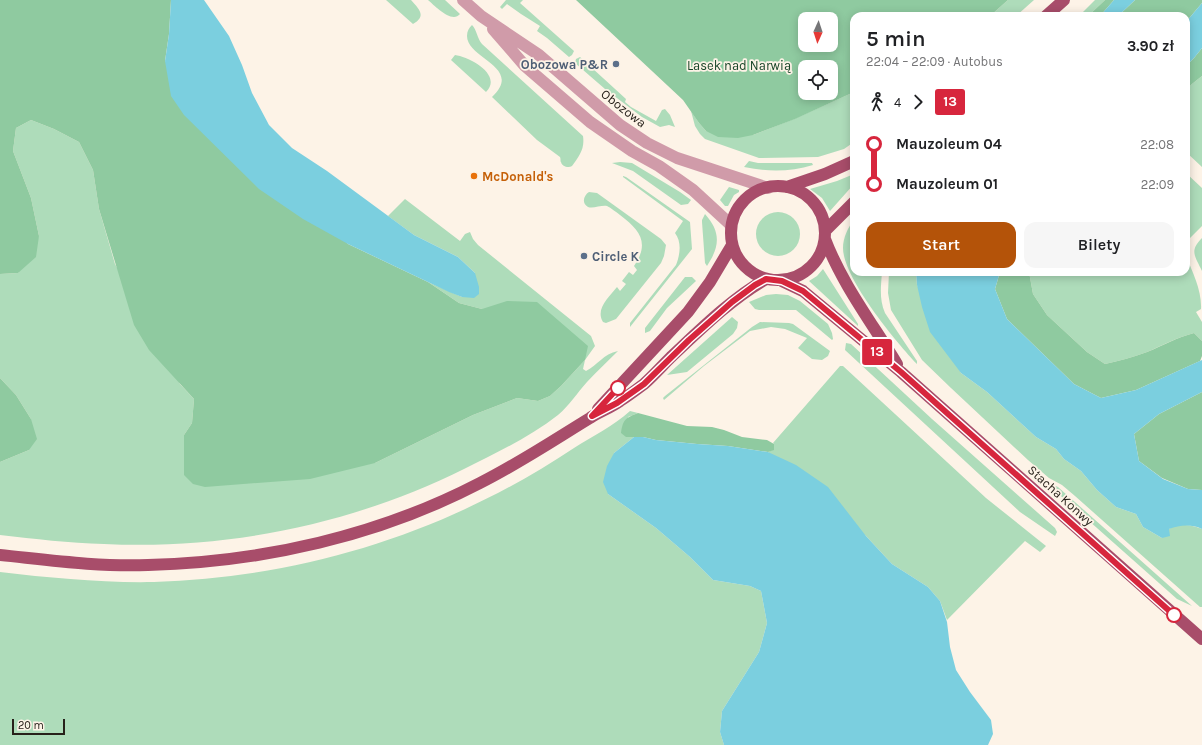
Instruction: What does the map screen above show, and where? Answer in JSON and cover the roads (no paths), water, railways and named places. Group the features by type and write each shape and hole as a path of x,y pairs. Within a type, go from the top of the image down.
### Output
{"main road":[{"path":"1050,12 1064,0"},
{"path":"787,187 825,174 850,163"},
{"path":"776,186 787,187 797,190 812,201 820,212 824,222 825,235 819,256 811,267 798,276 782,281 766,279 750,271 742,264 735,254 732,244 731,224 738,208 748,196 760,189 776,186"},
{"path":"825,235 850,207"},
{"name":"Stacha Konwy","path":"825,235 832,257 856,300 879,334 901,372"},
{"path":"592,416 688,312 710,282 732,244"},
{"path":"0,555 81,564 148,565 207,562 246,557 320,542 370,529 410,515 447,500 513,466 592,416 617,403 644,384 689,340 732,302 766,279"},
{"name":"Stacha Konwy","path":"782,281 803,291 901,372 1202,639"}],"street":[{"name":"Obozowa","path":"463,0 481,16 525,66 590,122 632,151 659,166 693,190 731,224"},
{"name":"Obozowa","path":"481,16 539,55 620,125 647,143 677,158 768,188"}],"water":[{"path":"171,0 204,0 229,36 242,65 252,93 269,125 292,148 327,171 414,235 458,257 475,273 479,287 479,294 474,298 462,297 348,244 303,219 259,189 184,115 171,96 165,61 169,34"},
{"path":"1114,0 1135,0 1122,12 1104,12"},
{"path":"1202,3 1202,48 1190,62 1190,17"},
{"path":"916,276 999,276 995,289 1007,319 1074,384 1101,398 1136,390 1202,360 1202,392 1159,414 1134,434 1139,461 1163,479 1188,489 1202,490 1202,529 1190,526 1177,527 1169,529 1170,536 1162,538 1143,527 1136,514 1116,507 1097,490 1081,471 1064,459 1056,449 1036,437 987,392 961,373 930,332 917,285"},
{"path":"634,437 728,446 768,452 796,465 828,487 866,536 892,564 928,587 940,601 947,622 950,647 956,670 991,720 993,734 988,745 724,745 720,732 722,711 759,652 767,623 761,591 750,586 713,580 690,557 656,528 608,494 603,482 607,466 614,453"}],"place":[{"name":"Obozowa P&R","path":"616,64"},
{"name":"McDonald's","path":"474,176"},
{"name":"Circle K","path":"584,256"}],"park label":[{"name":"Lasek nad Narwią","path":"739,65"}]}
